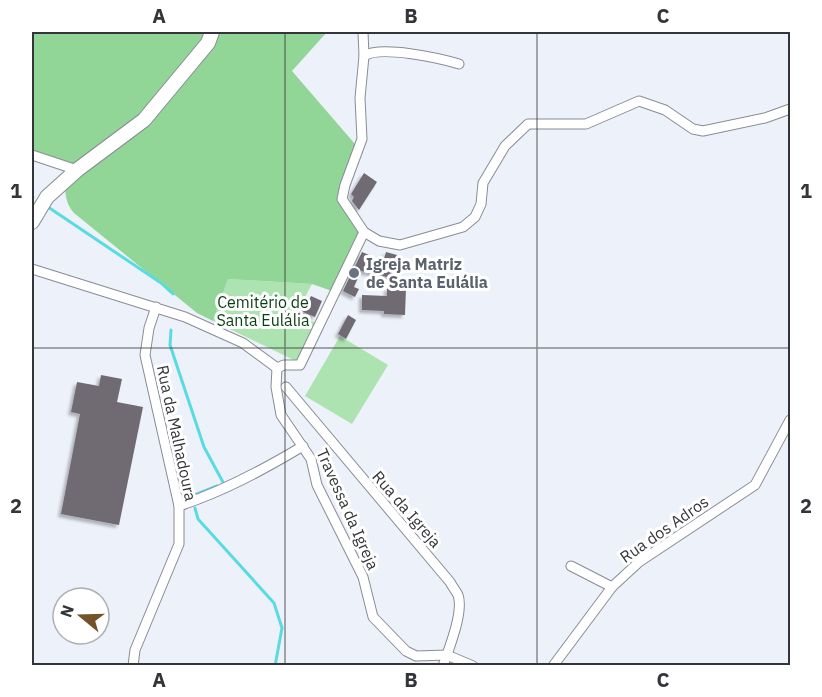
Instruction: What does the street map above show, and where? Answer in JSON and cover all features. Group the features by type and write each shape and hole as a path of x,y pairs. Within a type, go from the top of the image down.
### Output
{"street":[{"path":"32,222 46,197 77,170 144,120 208,43 212,32"},
{"path":"363,32 364,56 360,98 362,139 342,199 364,231 379,242 400,245 463,227 475,218 481,204 483,183 505,146 528,124 586,124 639,101 665,110 693,129 703,131 765,118 790,109"},
{"path":"364,56 371,52 382,51 442,59 459,64"},
{"path":"32,155 77,170"},
{"path":"32,269 156,307 243,343 277,368 284,365 300,365 364,231"},
{"name":"Rua da Malhadoura","path":"133,666 135,650 179,544 179,506 145,355 149,328 156,307"},
{"name":"Travessa da Igreja","path":"277,368 276,387 281,415 311,459 318,485 363,576 374,617 406,651 416,656 447,655"},
{"name":"Rua da Igreja","path":"286,387 450,582 458,595 459,606 443,666"},
{"name":"Rua dos Adros","path":"553,666 612,587 639,562 755,484 790,420"},
{"path":"179,506 218,493 258,473 303,446"},
{"path":"571,566 612,587"},
{"path":"447,655 473,666"}],"green space":[{"path":"32,32 327,32 292,71 355,144 338,198 360,231 332,291 312,284 228,279 213,321 197,313 74,213 68,203 63,168 58,161 48,155 32,151"},
{"name":"Cemitério de Santa Eulália","path":"228,279 312,284 296,314 316,323 298,362 213,321"},
{"name":"Cemitério de Santa Eulália","path":"340,336 388,365 352,424 305,396"}],"building":[{"path":"364,173 377,182 359,210 352,201 354,197 351,194"},
{"path":"362,252 369,255 366,262 381,269 386,252 397,255 392,273 397,275 396,279 361,271 354,287 359,289 355,297 343,291"},
{"path":"387,288 406,288 405,315 362,310 362,295 387,296"},
{"path":"311,296 322,301 315,317 303,312"},
{"path":"348,315 356,320 346,339 338,334"},
{"path":"101,375 122,379 117,402 143,407 119,525 61,514 80,414 71,412 77,382 99,386"}],"waterway":[{"path":"48,207 161,283 173,294"},
{"path":"171,330 170,345 204,447 224,484"},
{"path":"192,496 217,486"},
{"path":"195,508 198,519 274,603 282,628 275,666"}],"place":[{"name":"Igreja Matriz de Santa Eulália","path":"354,273"}]}
